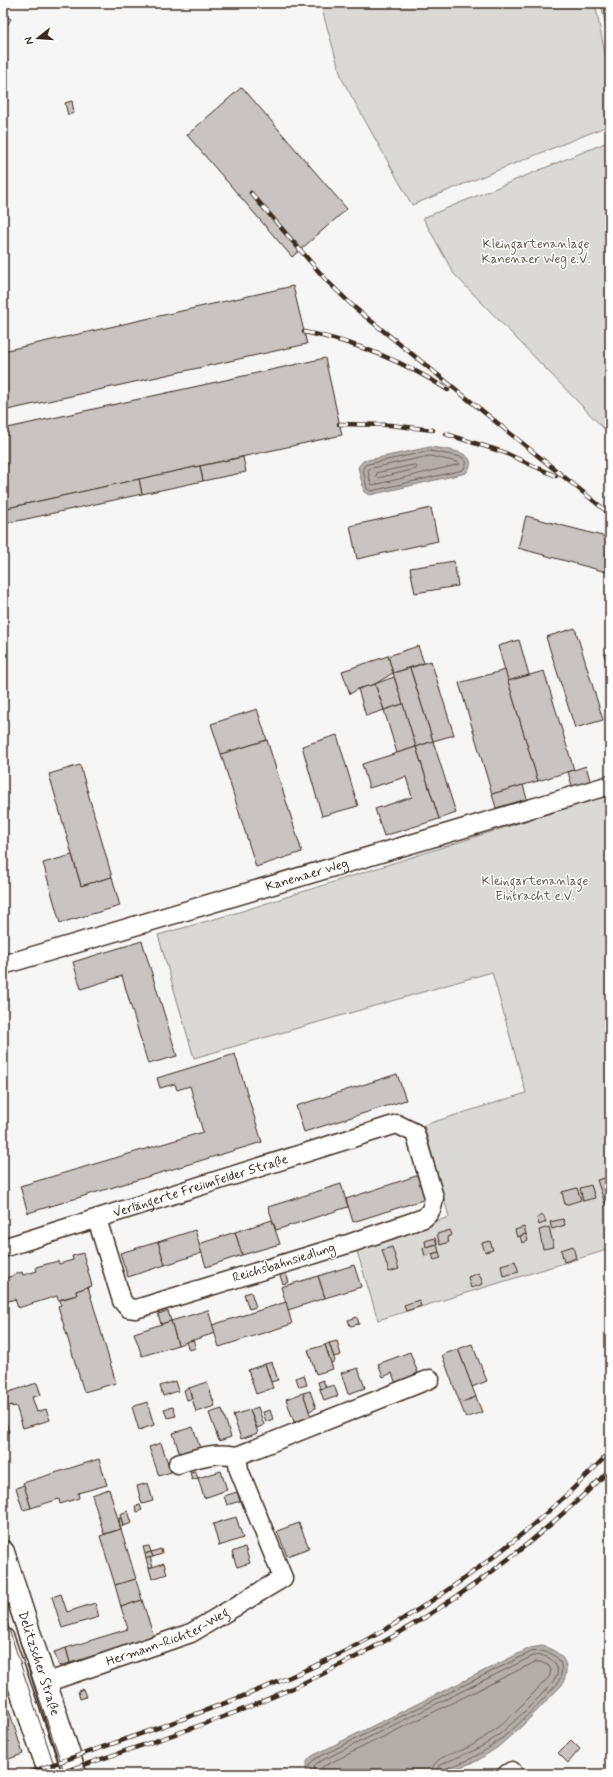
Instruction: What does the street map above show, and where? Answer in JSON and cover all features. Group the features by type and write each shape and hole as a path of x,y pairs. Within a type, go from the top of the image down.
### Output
{"main road":[{"name":"Delitzscher Straße","path":"3,1552 75,1774"},
{"name":"Delitzscher Straße","path":"3,1639 50,1774"}],"street":[{"name":"Kanenaer Weg","path":"3,965 610,785"},
{"name":"Reichsbahnsiedlung","path":"96,1219 122,1301 128,1308 136,1309 351,1243 424,1218 430,1213 433,1206 434,1197 415,1133 397,1124"},
{"name":"Verlängerte Freiimfelder Straße","path":"3,1248 397,1124"},
{"path":"178,1464 202,1456 224,1454 237,1456 430,1379"},
{"name":"Hermann-Richter-Weg","path":"45,1683 191,1633 283,1578 239,1470 237,1456"}],"green space":[{"path":"320,3 595,3 610,79 610,125 412,205 342,79"},
{"path":"601,3 610,3 610,48"},
{"name":"Kleingartenanlage Kanenaer Weg e.V.","path":"610,141 610,435 454,274 423,218"},
{"name":"Kleingartenanlage Eintracht e.V.","path":"610,794 610,1249 378,1320 356,1248 449,1217 424,1125 526,1093 492,972 194,1058 158,935 239,912"}],"water":[{"path":"430,447 460,452 466,456 470,460 470,466 466,473 370,495 364,492 358,467 363,461"},
{"path":"542,1646 560,1655 564,1660 566,1671 562,1685 523,1725 498,1747 477,1761 440,1774 308,1774 306,1764 312,1756 530,1648"}],"building":[{"path":"3,14 11,19 3,32"},
{"path":"242,87 347,209 292,257 187,135"},
{"path":"72,101 74,113 68,115 65,103"},
{"path":"293,286 307,344 3,411 3,351"},
{"path":"325,358 342,435 3,509 3,429"},
{"path":"243,457 246,472 203,481 200,466"},
{"path":"200,466 203,481 142,494 139,479"},
{"path":"139,479 142,494 3,524 3,509"},
{"path":"431,508 438,541 357,559 350,526"},
{"path":"526,516 610,538 610,573 518,548"},
{"path":"454,561 458,586 415,593 410,568"},
{"path":"575,628 603,720 575,728 546,637"},
{"path":"519,640 529,675 508,681 498,646"},
{"path":"418,646 424,663 393,673 388,656"},
{"path":"610,653 610,673 604,655"},
{"path":"388,656 393,673 375,684 358,689 350,694 342,671"},
{"path":"431,661 454,735 433,741 410,668"},
{"path":"410,668 433,741 416,747 393,673"},
{"path":"505,670 538,781 492,794 459,683"},
{"path":"544,671 574,770 538,781 508,681"},
{"path":"394,677 403,704 384,710 375,684"},
{"path":"375,684 384,710 366,716 358,689"},
{"path":"403,704 416,747 397,753 384,710"},
{"path":"257,709 267,740 221,754 211,724"},
{"path":"337,735 358,806 322,816 302,746"},
{"path":"267,740 302,852 256,867 221,754"},
{"path":"433,741 456,813 439,819 416,747"},
{"path":"416,747 439,819 384,836 375,809 412,797 406,777 369,788 362,764"},
{"path":"80,765 112,877 81,886 49,774"},
{"path":"586,766 591,784 573,789 568,772"},
{"path":"523,785 527,799 496,808 492,794"},
{"path":"72,855 81,886 112,877 120,906 60,923 43,863"},
{"path":"142,941 177,1056 148,1064 122,976 81,989 73,962"},
{"path":"235,1054 262,1142 28,1213 20,1186 203,1132 190,1086 177,1090 175,1084 160,1088 157,1078"},
{"path":"397,1074 406,1100 304,1132 296,1106"},
{"path":"610,1156 610,1171 606,1157"},
{"path":"419,1175 426,1199 353,1222 346,1199"},
{"path":"608,1177 610,1183 610,1202 605,1203 597,1180"},
{"path":"341,1184 348,1207 276,1230 268,1207"},
{"path":"591,1185 595,1198 583,1201 580,1188"},
{"path":"577,1188 581,1200 565,1205 562,1192"},
{"path":"543,1215 546,1222 539,1225 537,1218"},
{"path":"563,1219 565,1225 552,1229 550,1222"},
{"path":"272,1220 280,1244 242,1255 235,1232"},
{"path":"524,1227 526,1234 517,1237 515,1230"},
{"path":"549,1227 554,1247 543,1249 539,1230"},
{"path":"195,1230 202,1253 165,1265 158,1242"},
{"path":"450,1230 452,1235 447,1237 449,1242 440,1245 437,1234"},
{"path":"235,1232 242,1255 206,1267 199,1244"},
{"path":"526,1234 528,1241 522,1243 520,1236"},
{"path":"435,1238 437,1244 426,1247 425,1241"},
{"path":"490,1241 493,1250 485,1252 482,1243"},
{"path":"158,1242 165,1265 128,1277 120,1253"},
{"path":"437,1244 439,1252 425,1256 423,1248"},
{"path":"573,1246 576,1258 564,1262 561,1250"},
{"path":"392,1247 399,1269 389,1272 382,1250"},
{"path":"439,1252 441,1258 434,1260 432,1254"},
{"path":"83,1253 92,1286 76,1291 77,1295 58,1300 57,1296 18,1308 15,1299 3,1303 3,1277 5,1276 6,1278 22,1272 23,1275 37,1271 36,1267 58,1261 59,1264 73,1260 72,1256"},
{"path":"515,1261 519,1272 503,1276 501,1265"},
{"path":"354,1265 361,1287 325,1298 318,1276"},
{"path":"285,1271 289,1282 283,1284 279,1273"},
{"path":"479,1273 483,1284 471,1288 468,1277"},
{"path":"318,1276 325,1298 288,1310 281,1287"},
{"path":"88,1287 116,1383 84,1392 58,1306 61,1305 60,1300 77,1295 76,1291"},
{"path":"251,1292 256,1307 249,1309 244,1294"},
{"path":"419,1300 421,1306 406,1311 404,1305"},
{"path":"286,1302 292,1324 219,1347 212,1325"},
{"path":"208,1310 215,1333 178,1345 171,1321"},
{"path":"168,1311 171,1321 161,1324 158,1314"},
{"path":"357,1317 359,1324 350,1326 348,1320"},
{"path":"171,1321 178,1345 142,1356 134,1333"},
{"path":"193,1340 196,1348 189,1350 186,1342"},
{"path":"337,1341 341,1355 334,1357 329,1343"},
{"path":"329,1343 335,1361 331,1363 325,1345"},
{"path":"3,1344 7,1357 3,1359"},
{"path":"3,1344 7,1357 3,1359"},
{"path":"472,1344 487,1381 472,1387 458,1349"},
{"path":"325,1345 333,1369 316,1374 308,1350"},
{"path":"458,1349 476,1397 460,1403 442,1355"},
{"path":"410,1352 419,1376 396,1384 392,1373 383,1377 378,1364"},
{"path":"272,1362 278,1380 271,1382 265,1364"},
{"path":"265,1364 273,1388 256,1394 248,1370"},
{"path":"358,1368 365,1388 348,1394 341,1373"},
{"path":"304,1375 307,1385 299,1387 296,1378"},
{"path":"323,1380 326,1388 320,1389 318,1382"},
{"path":"175,1381 178,1391 163,1396 160,1386"},
{"path":"207,1382 215,1406 196,1412 189,1388"},
{"path":"37,1383 41,1395 32,1397 37,1412 46,1409 50,1420 23,1428 16,1406 12,1407 12,1405 3,1408 3,1394"},
{"path":"334,1385 338,1396 324,1401 320,1389"},
{"path":"189,1388 192,1399 187,1400 184,1390"},
{"path":"310,1391 316,1408 309,1411 303,1393"},
{"path":"303,1393 311,1417 294,1422 286,1399"},
{"path":"476,1397 482,1412 466,1418 460,1403"},
{"path":"147,1402 154,1425 139,1430 132,1407"},
{"path":"173,1407 176,1416 167,1418 164,1409"},
{"path":"258,1407 264,1425 257,1428 250,1410"},
{"path":"222,1409 231,1437 219,1441 209,1413"},
{"path":"250,1410 258,1433 241,1439 233,1415"},
{"path":"270,1410 273,1419 266,1422 263,1412"},
{"path":"3,1413 9,1432 3,1434"},
{"path":"193,1427 200,1448 180,1455 173,1433"},
{"path":"161,1443 171,1472 159,1476 149,1447"},
{"path":"99,1459 107,1485 78,1493 79,1498 60,1504 59,1499 31,1508 23,1483"},
{"path":"195,1471 198,1478 192,1480 190,1472"},
{"path":"221,1471 227,1490 204,1498 198,1478"},
{"path":"148,1483 153,1501 142,1504 137,1486"},
{"path":"24,1485 31,1508 23,1510 16,1488"},
{"path":"109,1489 121,1529 104,1534 92,1495"},
{"path":"237,1492 240,1501 227,1505 224,1496"},
{"path":"140,1505 142,1510 137,1512 135,1506"},
{"path":"128,1511 132,1523 123,1526 120,1514"},
{"path":"236,1517 243,1538 219,1546 213,1524"},
{"path":"119,1518 121,1518 123,1526 120,1527"},
{"path":"299,1523 309,1548 287,1556 277,1531"},
{"path":"121,1529 136,1579 115,1585 100,1536"},
{"path":"149,1546 151,1552 145,1554 143,1547"},
{"path":"245,1547 250,1563 237,1567 232,1552"},
{"path":"161,1549 162,1554 153,1557 151,1552"},
{"path":"151,1552 153,1557 146,1559 145,1554"},
{"path":"150,1557 153,1567 149,1568 146,1559"},
{"path":"164,1563 167,1574 152,1579 149,1568"},
{"path":"136,1579 142,1600 121,1607 115,1585"},
{"path":"61,1594 67,1612 95,1603 99,1617 62,1628 52,1597"},
{"path":"142,1600 154,1637 70,1663 66,1648 128,1629 121,1607"},
{"path":"66,1648 70,1663 59,1666 54,1652"},
{"path":"83,1689 86,1697 80,1699 78,1691"},
{"path":"3,1694 8,1707 3,1709"},
{"path":"8,1707 23,1754 3,1761 3,1709"},
{"path":"571,1740 580,1749 568,1763 558,1753"}],"tram line":[{"path":"3,1591 65,1774"},
{"path":"3,1611 57,1774"}],"railway":[{"path":"251,193 327,281 355,308 610,514"},
{"path":"304,332 342,341 379,354 414,370 448,390"},
{"path":"339,424 390,425 433,430"},
{"path":"446,434 503,452 556,476"},
{"path":"25,1774 158,1728 257,1691 335,1657 378,1634 461,1581 501,1551 539,1520 610,1452"},
{"path":"58,1774 181,1732 254,1705 334,1669 410,1626 483,1578 551,1524 610,1469"}]}
